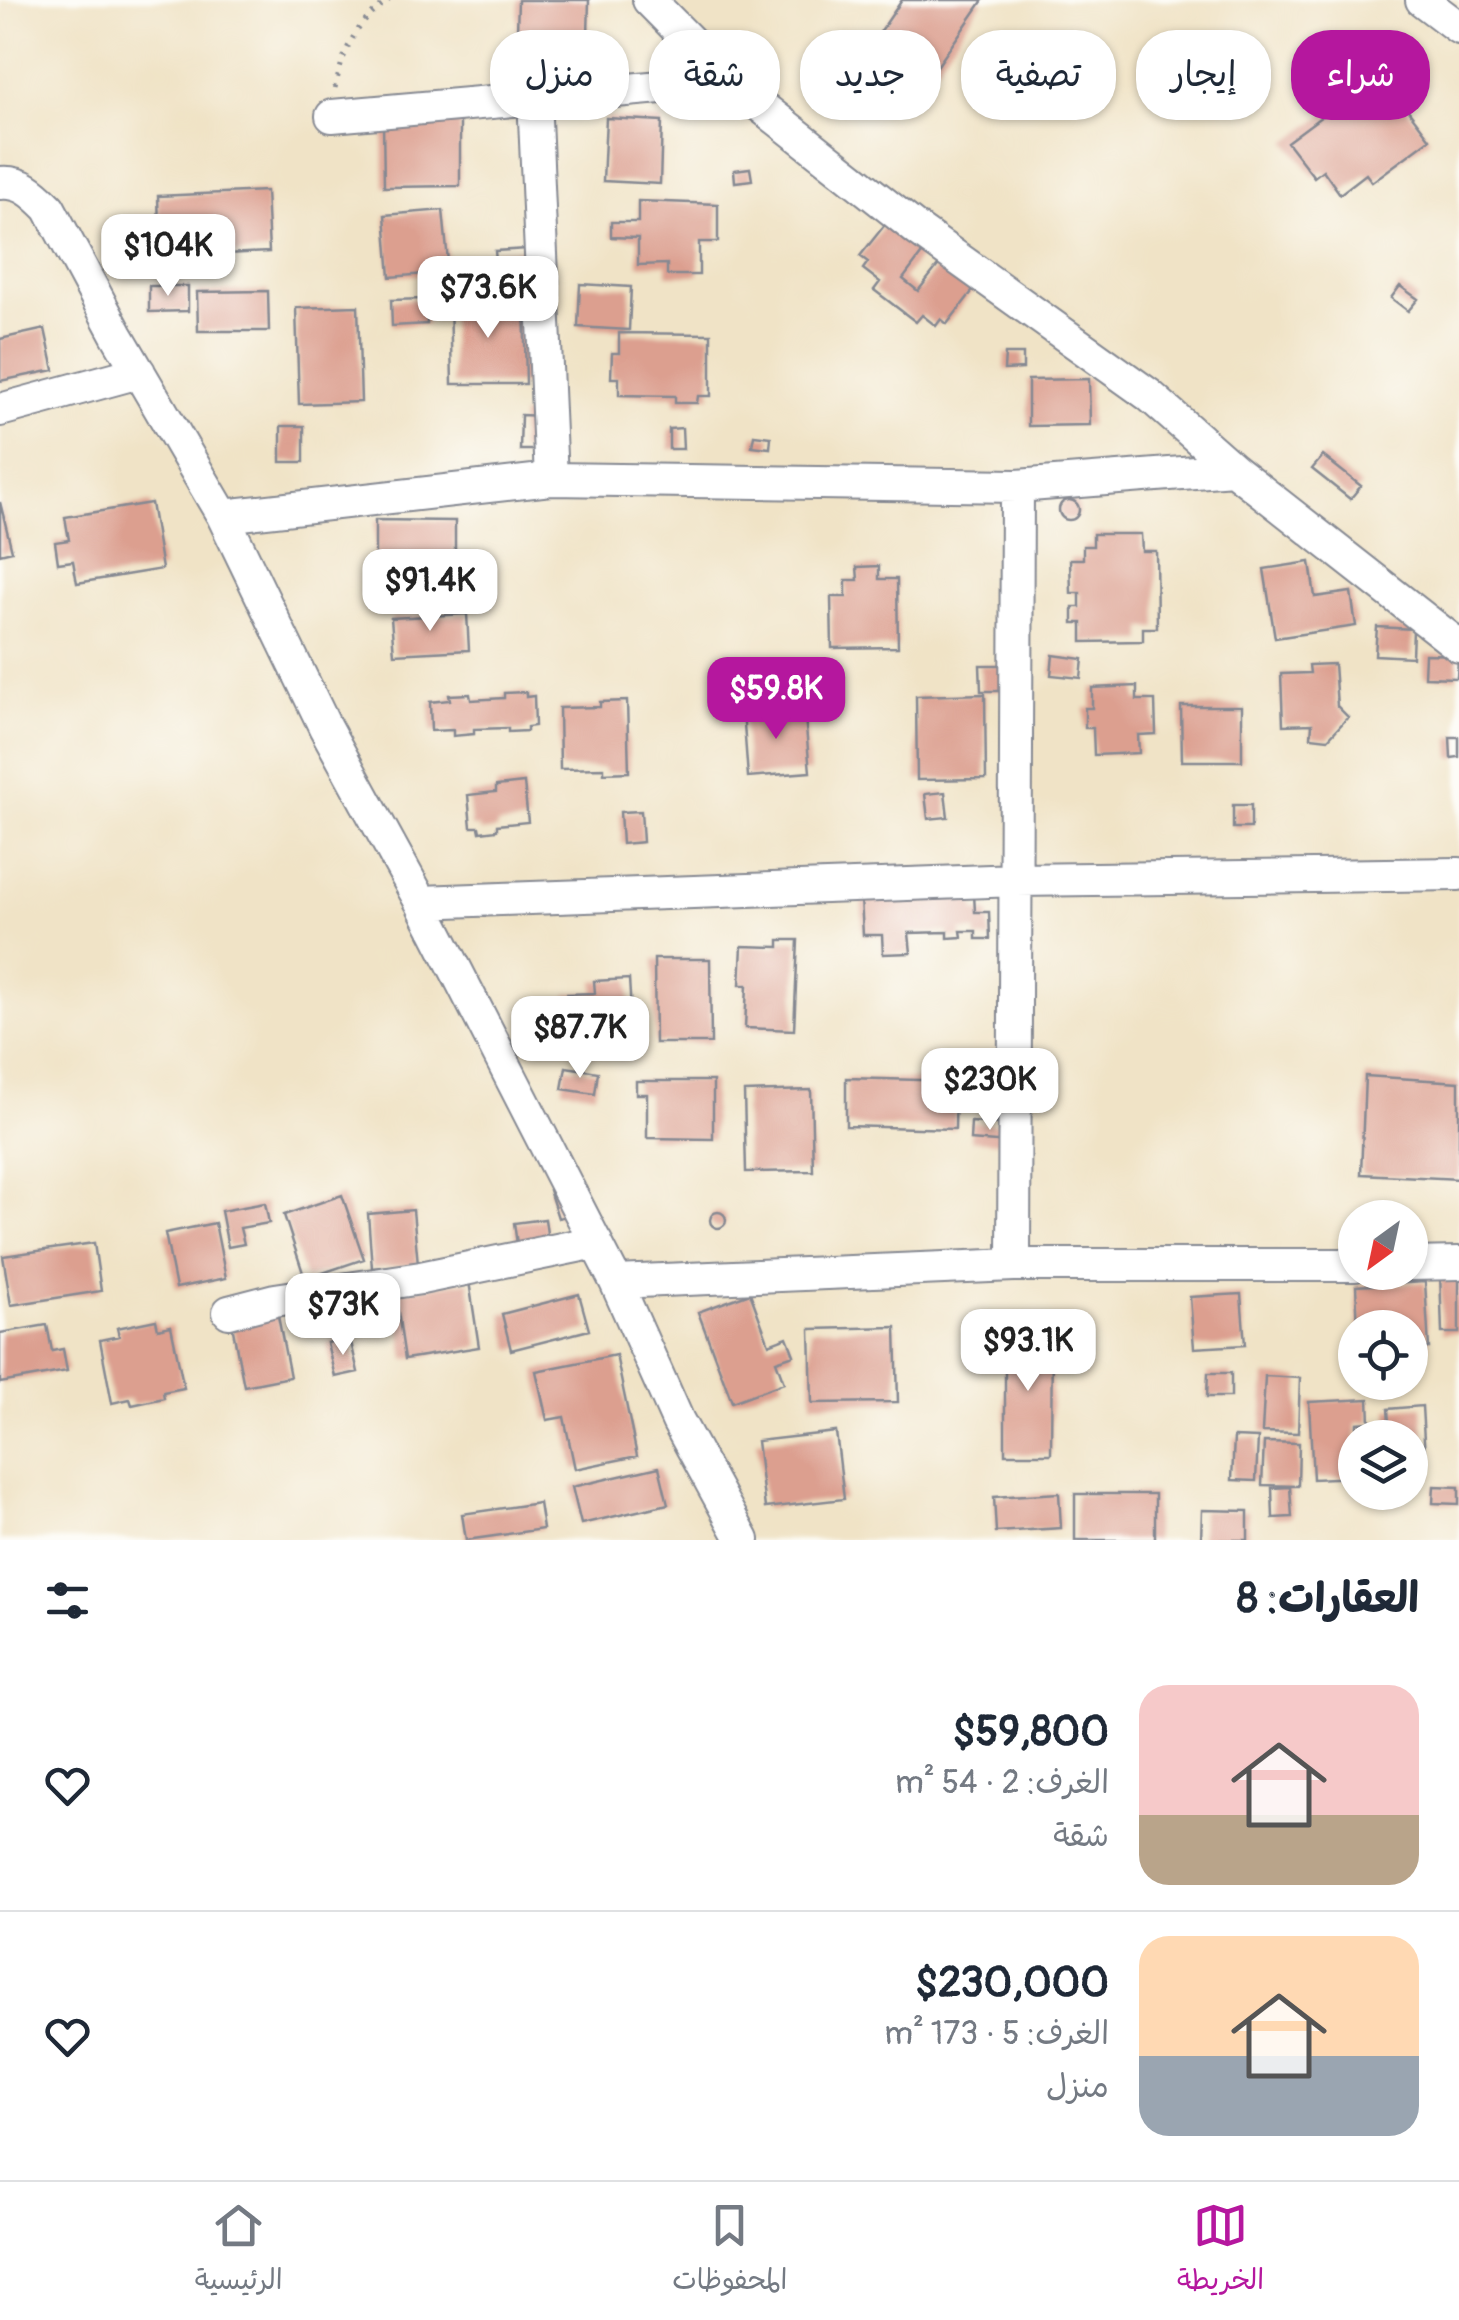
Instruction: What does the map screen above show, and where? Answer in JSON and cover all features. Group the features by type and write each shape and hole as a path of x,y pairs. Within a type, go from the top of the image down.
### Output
{"street":[{"path":"649,0 679,30"},
{"path":"1422,0 1459,28"},
{"path":"332,116 490,100"},
{"path":"535,120 552,478"},
{"path":"778,120 918,230 1148,395 1233,469 1459,646"},
{"path":"0,183 13,182 33,192 49,208 223,516 324,728 421,902 616,1282 678,1422 744,1540"},
{"path":"0,410 139,372"},
{"path":"223,516 552,478 1017,486 1233,469"},
{"path":"1014,1265 1017,486"},
{"path":"421,902 1017,880 1459,874"},
{"path":"228,1312 275,1300 421,1278 596,1242"},
{"path":"1428,1264 1459,1263"},
{"path":"616,1282 1014,1265 1338,1265"}],"path":[{"path":"332,116 344,51 364,18 389,0"}],"building":[{"path":"518,0 589,0 588,30 517,30"},
{"path":"902,0 983,0 941,61 941,30 882,30"},
{"path":"606,120 662,121 660,184 603,181"},
{"path":"1317,120 1416,120 1430,139 1372,182 1366,174 1340,194 1323,170 1314,177 1287,142"},
{"path":"383,121 460,121 460,186 384,187"},
{"path":"750,168 752,180 735,182 734,170"},
{"path":"266,191 269,252 160,257 158,196"},
{"path":"638,201 718,204 718,242 699,242 699,275 667,275 667,264 638,265 638,238 611,237 611,222 638,222"},
{"path":"443,210 449,272 390,277 385,215"},
{"path":"887,222 924,251 903,279 918,291 941,262 975,288 947,324 941,319 936,326 922,315 916,322 874,290 880,282 863,269 868,262 860,256"},
{"path":"527,249 530,279 498,281 495,251"},
{"path":"580,284 631,287 629,330 578,327"},
{"path":"149,286 188,286 188,311 149,312"},
{"path":"1400,286 1418,299 1408,311 1391,298"},
{"path":"268,291 269,331 198,331 197,292"},
{"path":"524,297 526,384 452,384 450,299"},
{"path":"425,299 427,324 392,326 391,300"},
{"path":"358,306 361,402 299,404 296,308"},
{"path":"45,329 54,370 0,381 0,339"},
{"path":"619,333 711,334 711,396 698,396 697,403 675,403 675,396 619,395 619,378 611,378 612,353 619,353"},
{"path":"1005,354 1023,354 1023,369 1004,370"},
{"path":"1089,379 1090,425 1028,426 1028,380"},
{"path":"521,415 543,416 542,450 520,450"},
{"path":"281,426 304,426 304,462 281,462"},
{"path":"682,428 683,449 669,449 669,429"},
{"path":"754,435 771,437 770,448 752,446"},
{"path":"1323,456 1361,486 1350,499 1312,469"},
{"path":"1069,500 1079,510 1069,520 1059,510"},
{"path":"0,502 12,551 0,554"},
{"path":"151,503 162,569 77,583 73,561 58,563 55,542 69,540 65,517"},
{"path":"375,520 455,521 455,578 375,578"},
{"path":"1093,534 1141,534 1142,551 1156,551 1157,628 1143,628 1143,641 1082,642 1082,623 1073,623 1073,607 1080,607 1080,593 1071,593 1070,559 1083,559 1083,546 1093,546"},
{"path":"1310,562 1315,597 1351,592 1356,626 1275,638 1264,569"},
{"path":"879,566 879,579 897,579 898,647 832,648 831,597 846,597 846,580 858,580 857,567"},
{"path":"467,614 469,650 394,654 391,618"},
{"path":"1377,627 1413,629 1412,657 1375,655"},
{"path":"1425,654 1458,655 1457,678 1424,677"},
{"path":"1053,655 1083,659 1081,678 1051,675"},
{"path":"1334,664 1337,706 1348,717 1328,739 1311,737 1312,724 1283,725 1281,674 1310,673 1309,665"},
{"path":"980,665 1007,665 1008,691 981,691"},
{"path":"1137,686 1137,700 1155,700 1156,734 1138,735 1139,753 1094,755 1093,728 1085,728 1085,708 1092,708 1092,688"},
{"path":"526,692 526,697 534,696 535,726 527,727 527,731 474,729 474,734 453,736 453,730 431,731 430,702 450,700 449,695 470,694 471,700"},
{"path":"985,694 986,779 917,780 916,696"},
{"path":"627,701 629,772 560,769 559,708 600,707 600,702"},
{"path":"804,706 810,772 748,777 743,711"},
{"path":"1181,706 1242,706 1242,761 1182,761"},
{"path":"1450,737 1459,737 1459,757 1451,758"},
{"path":"524,783 528,822 497,825 497,830 480,832 479,827 471,827 468,795"},
{"path":"945,792 948,817 928,819 925,794"},
{"path":"1233,805 1251,805 1251,828 1233,828"},
{"path":"641,811 643,842 622,844 620,812"},
{"path":"974,894 975,912 989,912 990,939 976,939 976,931 961,931 962,937 948,938 948,932 909,933 911,953 883,954 882,935 863,935 861,898"},
{"path":"779,940 798,940 794,1030 745,1028 747,985 740,985 742,946 779,947"},
{"path":"654,959 710,959 711,1043 655,1043"},
{"path":"629,979 633,1044 570,1047 567,994 595,993 594,981"},
{"path":"976,1057 1007,1059 1006,1079 975,1077"},
{"path":"566,1067 598,1072 595,1094 562,1089"},
{"path":"1365,1076 1459,1082 1459,1179 1361,1174"},
{"path":"846,1078 956,1081 955,1129 846,1126"},
{"path":"636,1081 713,1081 713,1139 647,1138 647,1094 636,1094"},
{"path":"811,1090 813,1171 746,1172 744,1092"},
{"path":"971,1122 1010,1125 1009,1143 970,1140"},
{"path":"561,1186 570,1215 558,1218 549,1190"},
{"path":"342,1195 364,1259 305,1279 284,1215"},
{"path":"265,1203 269,1223 240,1228 244,1244 228,1247 221,1211"},
{"path":"413,1210 418,1264 372,1268 368,1214"},
{"path":"718,1212 726,1220 718,1228 710,1220"},
{"path":"545,1219 548,1241 517,1244 514,1223"},
{"path":"215,1223 226,1278 176,1288 165,1233"},
{"path":"94,1243 101,1291 11,1305 3,1256"},
{"path":"1459,1271 1459,1333 1442,1333 1440,1272"},
{"path":"469,1281 479,1347 405,1359 395,1292"},
{"path":"1356,1290 1425,1290 1427,1310 1357,1310"},
{"path":"750,1293 769,1344 787,1337 794,1355 776,1361 784,1383 732,1402 698,1312"},
{"path":"579,1294 589,1330 511,1350 502,1314"},
{"path":"1241,1294 1245,1345 1194,1348 1190,1297"},
{"path":"277,1311 290,1377 244,1386 231,1320"},
{"path":"156,1320 158,1329 171,1326 184,1388 163,1392 164,1398 132,1405 130,1399 112,1403 100,1340 119,1336 117,1328"},
{"path":"47,1325 52,1351 63,1349 67,1371 0,1383 0,1333"},
{"path":"896,1327 898,1402 812,1403 810,1329"},
{"path":"1005,1335 1052,1335 1051,1454 1005,1454"},
{"path":"350,1338 358,1372 335,1377 327,1343"},
{"path":"616,1355 637,1456 575,1469 564,1417 547,1420 536,1371"},
{"path":"1208,1373 1231,1373 1231,1397 1207,1397"},
{"path":"1265,1376 1300,1378 1298,1433 1262,1432"},
{"path":"1369,1400 1370,1420 1338,1420 1338,1478 1313,1479 1309,1402"},
{"path":"1422,1406 1423,1420 1389,1420 1388,1409"},
{"path":"836,1432 844,1499 765,1508 757,1441"},
{"path":"1234,1437 1258,1438 1256,1481 1232,1480"},
{"path":"1264,1442 1299,1443 1298,1486 1262,1485"},
{"path":"659,1467 668,1504 581,1524 572,1487"},
{"path":"1434,1486 1459,1487 1459,1504 1433,1503"},
{"path":"1290,1487 1292,1517 1273,1518 1272,1488"},
{"path":"1059,1493 1061,1528 996,1532 994,1497"},
{"path":"1075,1494 1155,1494 1155,1540 1075,1540"},
{"path":"539,1503 543,1529 466,1540 462,1514"},
{"path":"1202,1510 1248,1511 1248,1540 1201,1540"}]}
